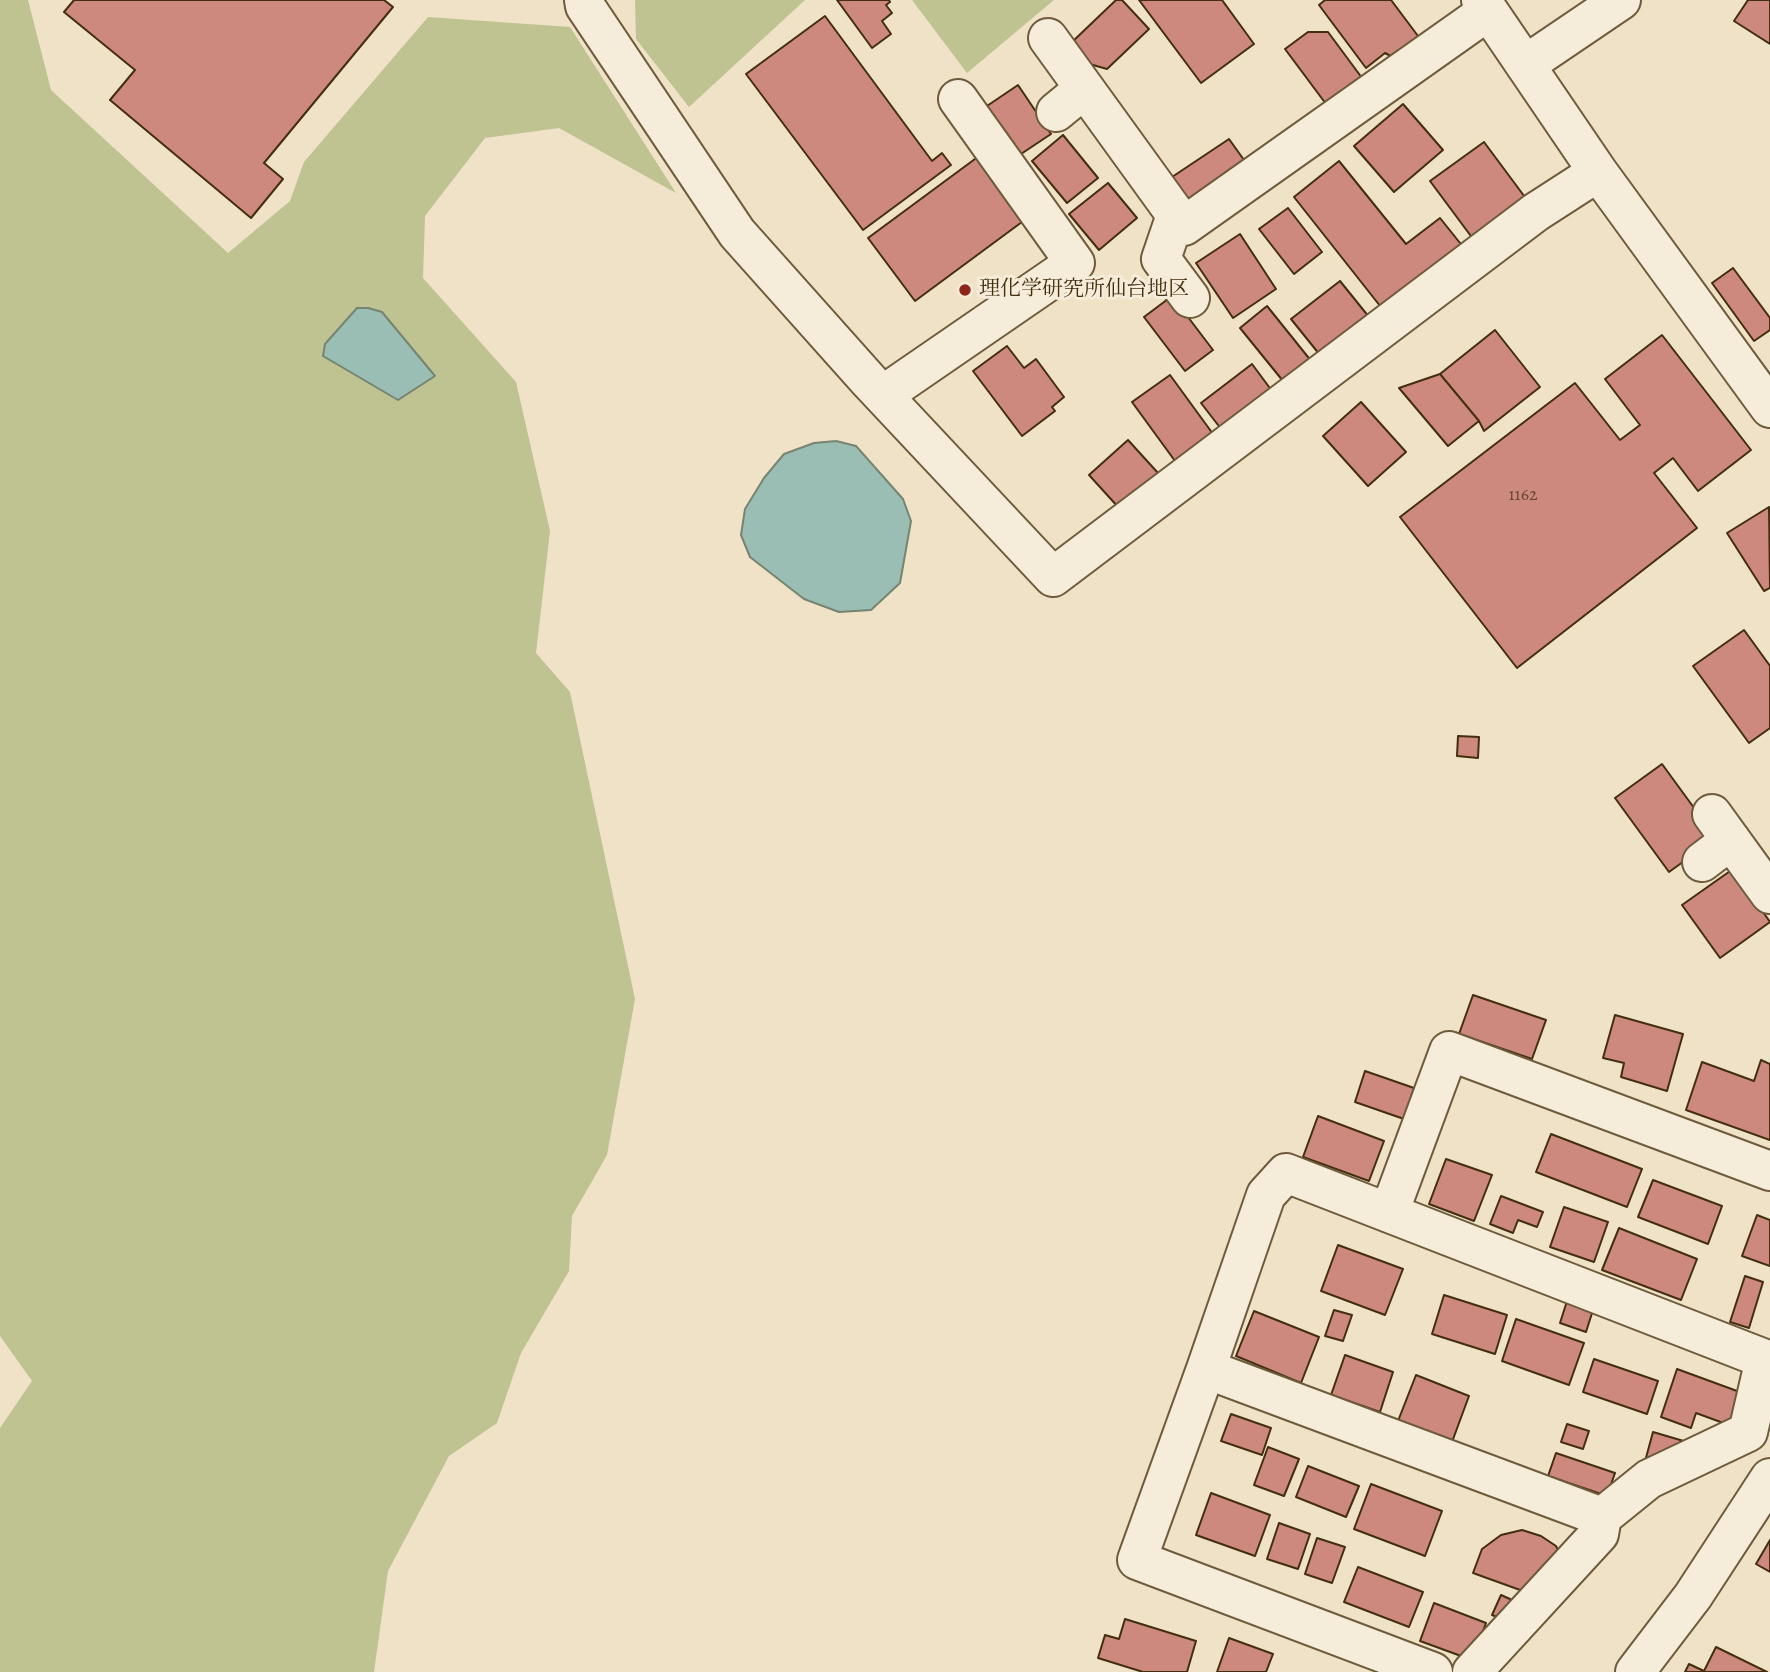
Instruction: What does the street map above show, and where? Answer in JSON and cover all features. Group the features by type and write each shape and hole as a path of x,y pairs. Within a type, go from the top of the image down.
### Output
{"street":[{"path":"1525,65 1621,0"},
{"path":"584,3 737,233 1053,577 1536,212 1598,172"},
{"path":"1048,38 1070,100 1184,226 1484,5 1598,172 1770,408"},
{"path":"883,395 1074,263 958,99"},
{"path":"1176,215 1161,259 1190,298"},
{"path":"1715,838 1770,894"},
{"path":"1389,1213 1449,1051 1770,1171"},
{"path":"1433,1672 1137,1560 1266,1195 1286,1173 1768,1360 1748,1432 1649,1479 1602,1517 1599,1534 1472,1672"},
{"path":"1206,1369 1602,1517"},
{"path":"1635,1672 1693,1596 1770,1478"}],"green space":[{"path":"0,0 28,0 51,90 228,253 290,201 304,162 428,17 570,27 676,193 559,128 485,138 425,216 423,278 516,382 550,531 536,653 570,692 635,999 607,1155 572,1216 569,1271 521,1353 497,1423 449,1456 388,1571 374,1672 0,1672 0,1428 32,1381 0,1336"},
{"path":"635,0 805,0 689,107 636,39"},
{"path":"912,0 1054,0 967,73"}],"water":[{"path":"357,308 382,312 435,376 398,400 323,356 325,344"},
{"path":"836,441 856,446 903,499 911,521 900,583 871,610 839,612 804,599 750,557 741,535 745,509 764,478 784,454 814,443"}],"building":[{"path":"74,0 384,0 393,7 264,163 283,179 251,218 110,100 135,70 64,12"},
{"path":"837,0 889,0 886,5 892,13 882,21 891,34 872,48"},
{"path":"1116,0 1122,0 1149,29 1107,69 1079,61 1071,43"},
{"path":"1139,0 1222,0 1254,44 1201,83"},
{"path":"1325,0 1391,0 1421,40 1396,59 1385,53 1366,68 1319,5"},
{"path":"1748,0 1770,0 1770,44 1734,21"},
{"path":"825,16 932,161 942,153 951,165 863,230 746,74"},
{"path":"1308,32 1328,32 1365,82 1329,108 1285,49"},
{"path":"1018,85 1051,134 1015,158 981,110"},
{"path":"1403,104 1443,150 1394,192 1354,146"},
{"path":"1063,135 1098,178 1067,203 1032,161"},
{"path":"1229,139 1249,167 1189,208 1169,179"},
{"path":"1484,142 1536,212 1482,251 1430,181"},
{"path":"979,156 1026,219 915,301 868,238"},
{"path":"1339,161 1406,244 1440,218 1464,248 1388,316 1294,197"},
{"path":"1108,183 1137,218 1099,250 1069,214"},
{"path":"1288,208 1322,252 1294,274 1259,229"},
{"path":"1240,234 1276,289 1233,318 1196,263"},
{"path":"1733,268 1770,318 1770,330 1754,341 1712,283"},
{"path":"1340,281 1373,322 1324,360 1291,319"},
{"path":"1172,296 1213,350 1185,371 1144,317"},
{"path":"1267,306 1316,367 1283,381 1240,328"},
{"path":"1495,330 1540,387 1484,431 1479,421 1440,374"},
{"path":"1662,335 1751,450 1698,491 1673,458 1654,473 1697,528 1517,668 1400,517 1575,383 1620,440 1640,425 1605,379"},
{"path":"1007,346 1024,368 1036,359 1064,397 1052,407 1055,411 1022,436 973,371"},
{"path":"1252,364 1275,395 1225,434 1201,403"},
{"path":"1440,374 1479,421 1448,446 1399,388"},
{"path":"1170,375 1213,434 1175,461 1132,402"},
{"path":"1361,402 1406,452 1368,486 1323,436"},
{"path":"1128,440 1158,473 1119,508 1089,475"},
{"path":"1769,507 1770,588 1764,591 1727,533"},
{"path":"1744,630 1770,666 1770,728 1749,743 1693,666"},
{"path":"1458,736 1479,737 1478,758 1457,756"},
{"path":"1662,764 1716,838 1669,872 1615,798"},
{"path":"1733,869 1770,922 1720,958 1682,905"},
{"path":"1473,995 1546,1020 1532,1059 1459,1034"},
{"path":"1615,1015 1683,1034 1667,1091 1621,1077 1624,1063 1603,1058"},
{"path":"1761,1060 1770,1064 1770,1140 1686,1110 1702,1062 1754,1081"},
{"path":"1365,1071 1414,1088 1404,1119 1355,1102"},
{"path":"1318,1116 1384,1141 1369,1181 1303,1157"},
{"path":"1551,1134 1642,1169 1627,1207 1536,1172"},
{"path":"1446,1159 1492,1175 1474,1221 1429,1204"},
{"path":"1653,1180 1722,1206 1708,1244 1638,1217"},
{"path":"1501,1196 1543,1212 1537,1227 1518,1220 1513,1233 1490,1224"},
{"path":"1564,1207 1608,1222 1594,1262 1550,1247"},
{"path":"1757,1215 1770,1220 1770,1266 1742,1256"},
{"path":"1619,1228 1697,1259 1681,1300 1602,1270"},
{"path":"1338,1245 1403,1269 1385,1315 1321,1291"},
{"path":"1745,1276 1763,1282 1749,1328 1730,1322"},
{"path":"1444,1295 1507,1315 1495,1354 1432,1334"},
{"path":"1567,1301 1593,1310 1586,1332 1560,1323"},
{"path":"1334,1310 1352,1315 1343,1341 1325,1336"},
{"path":"1254,1311 1319,1337 1301,1383 1236,1356"},
{"path":"1516,1319 1584,1343 1569,1385 1502,1361"},
{"path":"1345,1355 1393,1372 1380,1412 1331,1395"},
{"path":"1594,1359 1658,1381 1647,1414 1583,1392"},
{"path":"1677,1369 1748,1395 1737,1428 1696,1413 1691,1428 1661,1417"},
{"path":"1416,1375 1469,1396 1452,1442 1398,1421"},
{"path":"1231,1414 1271,1428 1262,1455 1221,1441"},
{"path":"1567,1424 1589,1431 1583,1449 1561,1442"},
{"path":"1653,1432 1687,1442 1644,1465"},
{"path":"1268,1447 1299,1459 1284,1496 1254,1485"},
{"path":"1556,1453 1615,1473 1607,1496 1548,1476"},
{"path":"1308,1466 1359,1486 1346,1517 1296,1497"},
{"path":"1371,1484 1442,1511 1425,1556 1354,1529"},
{"path":"1211,1493 1270,1515 1255,1556 1196,1535"},
{"path":"1279,1523 1310,1534 1298,1569 1267,1559"},
{"path":"1522,1530 1541,1536 1556,1546 1562,1559 1534,1595 1473,1573 1482,1549 1501,1535"},
{"path":"1317,1538 1345,1547 1332,1583 1305,1574"},
{"path":"1770,1540 1770,1572 1756,1564"},
{"path":"1358,1567 1423,1592 1409,1627 1344,1602"},
{"path":"1501,1595 1521,1604 1512,1623 1492,1615"},
{"path":"1434,1603 1486,1623 1472,1660 1420,1641"},
{"path":"1125,1619 1196,1641 1187,1672 1143,1672 1098,1658 1105,1635 1119,1639"},
{"path":"1229,1638 1273,1654 1266,1672 1217,1672"},
{"path":"1716,1647 1767,1672 1685,1672 1689,1664 1704,1671"}],"place":[{"name":"理化学研究所仙台地区","path":"965,290"}]}
